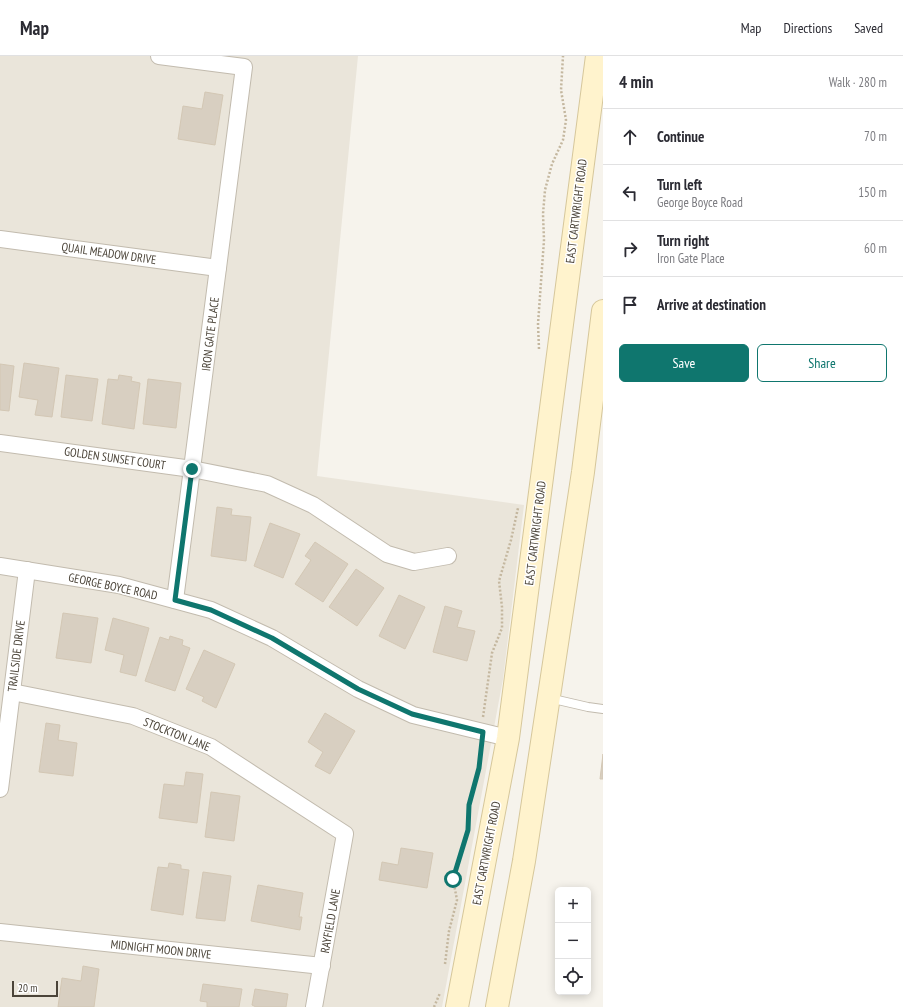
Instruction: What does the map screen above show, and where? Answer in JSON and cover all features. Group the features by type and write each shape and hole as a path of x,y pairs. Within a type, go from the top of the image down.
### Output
{"main road":[{"name":"EAST CARTWRIGHT ROAD","path":"457,1007 508,738 597,56"},
{"path":"497,1007 524,861 549,698 583,472 603,311"}],"street":[{"name":"IRON GATE PLACE","path":"159,56 244,67 175,600"},
{"name":"QUAIL MEADOW DRIVE","path":"0,239 218,268"},
{"name":"GOLDEN SUNSET COURT","path":"0,443 192,469 267,484 313,505 387,554 414,562 448,556"},
{"name":"GEORGE BOYCE ROAD","path":"0,566 120,585 211,610 272,638 358,689 412,714 508,738"},
{"name":"TRAILSIDE DRIVE","path":"0,789 27,570"},
{"name":"STOCKTON LANE","path":"12,692 133,716 211,747 345,834"},
{"name":"RAYFIELD LANE","path":"314,1007 345,834"},
{"name":"MIDNIGHT MOON DRIVE","path":"0,932 322,966"}],"lane":[{"path":"549,698 603,709"}],"path":[{"path":"539,351 538,324 544,240 543,214 545,190 552,164 563,140 566,120 561,90 563,56"},
{"path":"444,969 449,931 457,900 453,879 468,830 469,805 479,768 484,706 492,653 502,628 502,607 499,581 511,540 518,506"},
{"path":"434,1007 441,990"}],"shaded area":[{"path":"0,56 358,56 317,476 524,505 503,679 442,1007 0,1007"}],"building":[{"path":"205,92 223,95 215,145 178,139 183,106 202,109"},
{"path":"24,363 59,368 52,417 35,415 38,400 19,397"},
{"path":"0,364 14,366 9,411 0,410"},
{"path":"66,375 98,379 92,421 61,417"},
{"path":"119,375 132,377 131,381 140,383 134,429 102,424 108,379 118,380"},
{"path":"148,379 181,383 176,428 143,424"},
{"path":"217,507 232,509 231,515 251,517 246,561 211,556"},
{"path":"270,523 300,534 283,578 254,566"},
{"path":"315,542 348,564 323,602 295,584 311,560 305,556"},
{"path":"356,569 384,588 357,626 329,607"},
{"path":"399,595 425,607 405,649 379,636"},
{"path":"445,606 462,611 457,627 475,631 467,661 433,652"},
{"path":"63,613 98,618 91,663 56,658"},
{"path":"113,618 149,628 136,676 120,672 124,655 105,650"},
{"path":"170,636 183,640 182,645 190,648 175,691 145,681 160,637 169,640"},
{"path":"204,650 235,664 216,708 202,701 204,697 186,689"},
{"path":"325,713 355,731 330,774 315,766 323,752 308,742"},
{"path":"46,723 60,725 58,740 77,743 73,776 39,772"},
{"path":"603,754 603,779 600,779"},
{"path":"186,772 203,774 197,823 159,818 164,784 184,786"},
{"path":"211,792 240,796 234,841 205,837"},
{"path":"401,848 433,853 427,888 379,880 382,862 398,865"},
{"path":"169,863 181,865 181,869 189,870 183,915 151,910 158,867 168,868"},
{"path":"203,872 231,876 225,921 196,918"},
{"path":"258,885 303,893 299,917 302,917 300,930 251,921"},
{"path":"83,966 99,969 94,1007 58,1007 62,978 81,981"},
{"path":"203,984 242,989 239,1007 207,1007 207,1002 200,1001"},
{"path":"255,989 288,994 286,1007 256,1007 252,1005"}],"route":[{"path":"192,469 175,600 211,610 272,638 358,689 412,714 483,732 479,768 469,805 468,830 465,845 453,879"}]}
